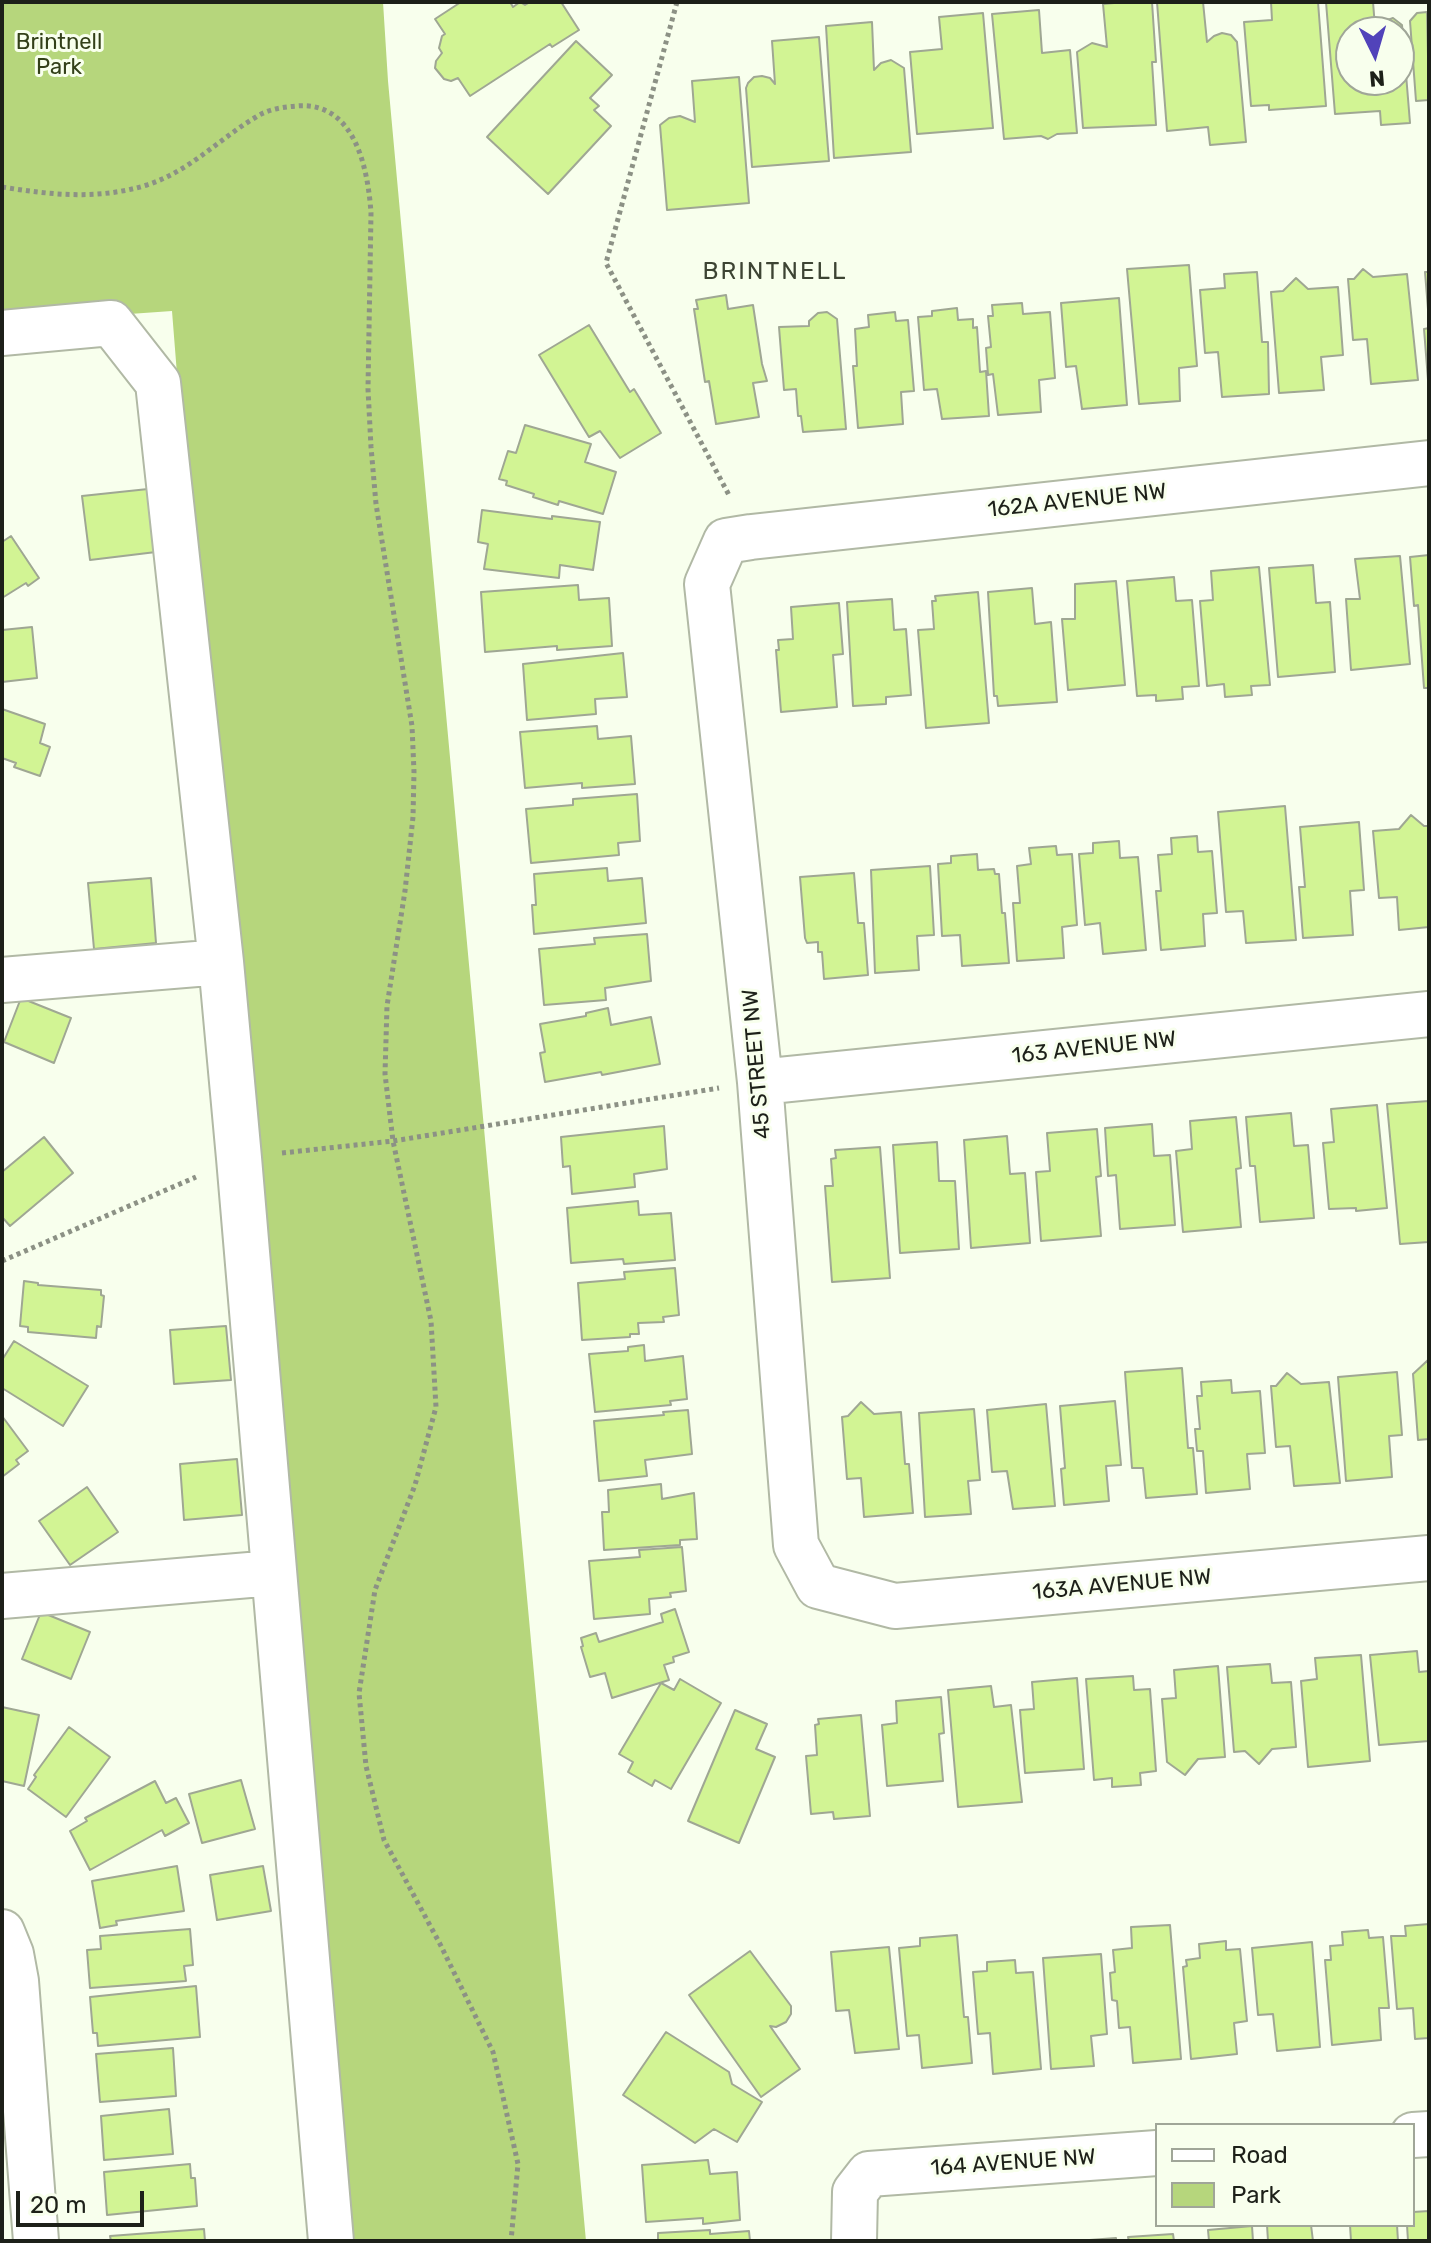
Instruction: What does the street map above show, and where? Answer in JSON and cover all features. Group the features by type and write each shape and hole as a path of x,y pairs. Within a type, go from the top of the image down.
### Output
{"street":[{"path":"2,333 111,323 158,383 221,962 331,2241"},
{"name":"162A AVENUE NW","path":"738,539 1429,463"},
{"name":"45 STREET NW","path":"738,539 707,584 760,1082 796,1545 818,1586"},
{"path":"2,980 221,962"},
{"name":"163 AVENUE NW","path":"760,1082 1429,1014"},
{"name":"163A AVENUE NW","path":"818,1586 895,1606 1429,1558"},
{"path":"2,1596 273,1573"},
{"path":"2,1932 11,1954 16,1981 16,2175 36,2241"},
{"name":"164 AVENUE NW","path":"854,2241 855,2192 869,2174 1155,2153"}],"path":[{"path":"677,2 606,263 738,539"},
{"path":"2,187 70,196 96,195 148,184 184,169 258,116 281,107 306,105 322,108 335,116 352,133 363,159 371,213 368,389 371,447 376,504 410,711 414,772 405,891 387,1006 385,1074 393,1141 431,1321 436,1407 415,1485 375,1590 359,1693 366,1766 384,1840 493,2052 518,2164 511,2241"},
{"path":"2,1261 239,1158 393,1141 760,1082"}],"green space":[{"name":"Brintnell Park","path":"2,2 383,2 586,2241 346,2241 239,1158 172,311 2,323"}],"building":[{"path":"461,2 510,2 513,7 520,2 525,5 530,2 561,2 579,30 552,47 550,44 470,96 458,78 451,81 444,79 435,68 442,53 439,48 445,34 435,19"},
{"path":"1152,2 1156,125 1083,128 1077,52 1092,43 1107,47 1103,4"},
{"path":"1157,2 1203,2 1207,42 1222,33 1231,35 1237,42 1246,142 1210,145 1208,127 1167,131"},
{"path":"1271,2 1318,2 1326,106 1269,110 1269,105 1251,106 1244,22 1272,20"},
{"path":"1326,2 1373,2 1374,16 1335,16 1335,96 1408,96 1410,123 1381,125 1380,111 1335,114"},
{"path":"1039,10 1042,53 1070,50 1077,133 1057,134 1048,139 1041,136 1004,139 992,14"},
{"path":"1427,12 1429,100 1416,101 1414,16"},
{"path":"983,13 993,128 917,134 910,52 942,49 939,17"},
{"path":"872,22 874,70 881,63 891,60 904,68 911,152 834,158 826,26"},
{"path":"819,37 829,161 752,167 748,83 754,77 762,76 770,78 775,84 772,41"},
{"path":"576,41 612,75 590,98 599,106 594,110 611,126 548,194 487,137"},
{"path":"739,77 749,203 667,210 660,125 669,118 680,116 695,122 692,81"},
{"path":"1189,265 1197,366 1179,368 1180,401 1139,404 1127,269"},
{"path":"1363,269 1373,277 1407,274 1418,380 1371,384 1367,339 1353,340 1348,279 1354,279"},
{"path":"1257,272 1262,342 1268,342 1269,394 1222,397 1218,352 1205,353 1200,290 1225,288 1224,274"},
{"path":"1425,272 1429,272 1429,322"},
{"path":"1296,278 1308,289 1338,287 1343,355 1321,357 1324,390 1279,393 1271,292 1283,291"},
{"path":"726,295 728,309 753,305 767,381 753,383 759,417 716,424 709,381 705,382 694,309 698,309 696,300"},
{"path":"1119,298 1127,405 1082,409 1076,366 1066,367 1061,303"},
{"path":"1022,303 1023,314 1050,312 1055,378 1039,380 1041,412 998,415 993,374 988,375 986,348 991,347 988,316 993,316 992,305"},
{"path":"957,308 958,320 973,319 973,328 977,327 980,372 986,371 989,416 942,419 937,389 924,390 918,317 932,316 932,311"},
{"path":"827,312 837,319 846,429 803,432 796,389 784,390 779,327 809,326 809,321 818,313"},
{"path":"895,312 896,321 908,320 914,391 901,392 903,424 858,428 853,366 857,366 855,329 869,327 868,315"},
{"path":"589,325 630,392 634,389 661,433 620,458 600,431 589,437 539,355"},
{"path":"1429,328 1429,380 1428,380 1424,329"},
{"path":"525,425 591,444 585,462 616,472 603,514 533,497 534,494 506,485 507,481 499,479 508,451 516,453"},
{"path":"148,489 156,552 90,560 82,496"},
{"path":"482,510 600,522 593,570 560,565 559,578 484,569 488,544 478,542"},
{"path":"11,536 39,578 2,598 2,542"},
{"path":"1429,555 1429,688 1424,688 1418,605 1414,606 1410,557"},
{"path":"1400,556 1410,664 1351,670 1346,599 1360,599 1355,559"},
{"path":"1313,565 1316,603 1330,602 1335,672 1278,677 1269,568"},
{"path":"1259,567 1270,685 1251,686 1252,695 1225,697 1224,684 1207,686 1200,601 1213,600 1211,571"},
{"path":"1174,577 1176,601 1192,600 1199,686 1182,687 1183,699 1156,701 1156,695 1137,696 1127,581"},
{"path":"1116,581 1125,685 1068,690 1062,619 1075,619 1075,584"},
{"path":"578,585 579,600 609,598 612,646 557,650 557,646 485,652 481,592"},
{"path":"1032,588 1035,624 1051,622 1057,702 998,706 997,696 994,696 988,592"},
{"path":"978,592 989,723 926,728 918,630 934,629 932,601 936,601 935,596"},
{"path":"892,599 894,630 906,629 911,695 886,697 886,704 853,706 847,602"},
{"path":"839,603 843,654 833,655 837,707 781,712 776,650 779,650 778,640 793,639 791,607"},
{"path":"32,627 37,678 2,682 2,630"},
{"path":"623,653 627,697 595,699 596,714 527,720 523,664"},
{"path":"2,709 45,724 40,743 50,747 40,776 14,767 16,763 2,758"},
{"path":"597,726 598,739 631,736 635,784 582,788 582,783 525,788 520,732"},
{"path":"637,794 640,841 618,843 619,855 531,863 526,809 573,805 573,799"},
{"path":"1285,806 1296,940 1246,943 1243,911 1226,912 1218,812"},
{"path":"1411,815 1424,826 1429,826 1429,927 1399,930 1397,897 1379,898 1373,831 1399,829"},
{"path":"1359,822 1364,890 1350,891 1353,935 1303,938 1299,887 1305,887 1300,827"},
{"path":"1197,836 1198,852 1212,851 1217,913 1203,914 1205,946 1161,950 1156,891 1161,891 1158,855 1172,854 1171,838"},
{"path":"1119,841 1120,858 1138,857 1146,950 1103,954 1100,923 1085,925 1079,854 1093,853 1093,843"},
{"path":"1056,846 1057,855 1072,854 1077,925 1062,927 1064,958 1017,961 1013,903 1020,903 1017,866 1031,864 1029,848"},
{"path":"977,854 978,870 994,869 995,874 999,874 1009,963 962,966 960,935 942,936 938,864 951,863 951,856"},
{"path":"930,866 934,935 917,936 919,970 875,973 871,870"},
{"path":"607,868 608,881 642,878 646,923 534,934 534,874"},
{"path":"854,873 858,923 864,923 868,975 824,979 818,942 807,943 805,938 800,877"},
{"path":"151,878 156,943 94,949 88,883"},
{"path":"647,934 651,981 605,988 606,1000 544,1005 539,949 595,944 594,938"},
{"path":"21,998 71,1018 54,1063 4,1042"},
{"path":"608,1008 611,1025 651,1017 660,1064 545,1082 540,1053 545,1052 540,1024 586,1016 586,1013"},
{"path":"1429,1101 1429,1242 1400,1244 1387,1104"},
{"path":"1377,1105 1387,1208 1356,1211 1356,1208 1329,1209 1323,1143 1334,1142 1331,1109"},
{"path":"1291,1113 1294,1146 1308,1145 1314,1218 1260,1222 1255,1166 1250,1166 1246,1117"},
{"path":"1236,1117 1241,1168 1236,1169 1241,1227 1183,1232 1176,1151 1192,1149 1190,1121"},
{"path":"1152,1124 1154,1156 1170,1155 1175,1225 1120,1229 1116,1175 1108,1176 1105,1128"},
{"path":"664,1126 667,1169 634,1174 635,1187 572,1194 570,1166 563,1167 561,1137"},
{"path":"1097,1129 1101,1176 1096,1177 1101,1236 1041,1241 1036,1172 1050,1171 1047,1133"},
{"path":"1007,1136 1010,1174 1025,1173 1030,1243 971,1248 964,1140"},
{"path":"44,1137 73,1173 10,1226 2,1217 2,1172"},
{"path":"937,1142 939,1181 955,1181 959,1249 900,1253 893,1145"},
{"path":"880,1147 890,1278 832,1282 825,1186 833,1186 831,1159 836,1158 835,1150"},
{"path":"638,1201 639,1215 671,1213 675,1260 624,1264 623,1259 571,1263 567,1208"},
{"path":"675,1268 679,1315 663,1317 664,1322 638,1323 639,1334 630,1334 630,1337 582,1340 578,1283 625,1279 624,1272"},
{"path":"24,1281 101,1290 104,1296 101,1327 97,1326 96,1338 28,1332 28,1327 20,1326"},
{"path":"226,1326 231,1380 174,1384 170,1330"},
{"path":"14,1341 88,1386 63,1426 2,1388 2,1360"},
{"path":"644,1345 645,1361 683,1356 687,1399 670,1401 671,1405 595,1412 589,1354 628,1351 628,1347"},
{"path":"1428,1360 1429,1439 1418,1440 1413,1374"},
{"path":"1182,1368 1188,1448 1193,1448 1197,1494 1146,1498 1143,1468 1132,1468 1125,1372"},
{"path":"1397,1372 1402,1435 1389,1436 1392,1477 1346,1481 1338,1377"},
{"path":"1287,1373 1301,1384 1329,1382 1340,1483 1294,1486 1290,1446 1276,1447 1271,1386 1276,1386"},
{"path":"1231,1380 1232,1393 1260,1391 1265,1453 1247,1454 1250,1489 1206,1493 1203,1451 1197,1451 1195,1429 1200,1429 1197,1396 1202,1396 1201,1382"},
{"path":"1115,1401 1121,1465 1106,1466 1109,1501 1064,1505 1061,1469 1065,1468 1060,1406"},
{"path":"861,1402 874,1414 901,1412 913,1513 864,1517 861,1478 847,1479 842,1417 848,1416"},
{"path":"1046,1404 1055,1506 1013,1509 1007,1471 992,1472 987,1410"},
{"path":"974,1409 980,1480 968,1481 971,1514 925,1517 919,1413"},
{"path":"688,1410 692,1454 645,1460 647,1476 599,1481 594,1421"},
{"path":"2,1416 28,1451 16,1460 19,1464 2,1477"},
{"path":"237,1459 242,1515 184,1520 180,1464"},
{"path":"661,1484 662,1499 694,1493 697,1539 680,1540 680,1545 604,1550 602,1512 609,1512 608,1490"},
{"path":"87,1487 118,1532 70,1565 39,1521"},
{"path":"682,1547 686,1591 670,1593 671,1597 649,1599 650,1614 594,1619 589,1561 640,1557 639,1550"},
{"path":"675,1609 689,1652 673,1657 674,1662 664,1665 669,1680 612,1698 605,1673 590,1677 581,1638 596,1633 599,1642 663,1622 661,1614"},
{"path":"41,1612 90,1632 71,1679 22,1659"},
{"path":"1417,1651 1419,1672 1429,1671 1429,1741 1379,1745 1370,1655"},
{"path":"1361,1655 1370,1761 1308,1767 1301,1681 1317,1679 1315,1658"},
{"path":"1270,1664 1272,1683 1291,1682 1296,1747 1272,1749 1259,1764 1245,1751 1234,1752 1227,1667"},
{"path":"1218,1666 1225,1757 1198,1759 1185,1775 1167,1762 1162,1699 1176,1698 1174,1670"},
{"path":"1133,1676 1134,1690 1150,1689 1156,1771 1140,1773 1141,1785 1112,1787 1112,1778 1094,1780 1086,1679"},
{"path":"1077,1678 1084,1769 1025,1773 1020,1710 1034,1709 1032,1682"},
{"path":"680,1679 721,1703 671,1789 655,1780 652,1786 628,1772 633,1762 619,1754 661,1683 674,1690"},
{"path":"991,1686 994,1707 1011,1705 1022,1802 958,1807 948,1690"},
{"path":"941,1697 944,1733 939,1734 943,1781 887,1786 882,1725 897,1723 896,1701"},
{"path":"2,1707 39,1715 24,1786 2,1781"},
{"path":"735,1710 767,1724 756,1749 775,1757 739,1843 688,1821"},
{"path":"861,1715 870,1816 834,1819 833,1812 811,1814 806,1756 817,1755 815,1725 819,1724 818,1719"},
{"path":"69,1727 110,1757 66,1817 28,1789 36,1777 34,1775"},
{"path":"241,1780 255,1829 202,1843 189,1794"},
{"path":"155,1781 166,1803 176,1798 189,1823 165,1836 162,1830 90,1870 70,1831 87,1821 85,1818"},
{"path":"177,1866 184,1911 116,1921 117,1925 100,1928 92,1881"},
{"path":"263,1866 271,1911 217,1920 210,1875"},
{"path":"1429,1924 1429,2038 1415,2039 1413,2008 1397,2009 1391,1936 1406,1936 1405,1926"},
{"path":"1170,1925 1181,2059 1133,2063 1130,2027 1119,2028 1117,2001 1112,2000 1110,1973 1115,1972 1113,1950 1132,1948 1131,1927"},
{"path":"190,1929 193,1965 184,1966 186,1981 90,1988 87,1950 101,1949 100,1936"},
{"path":"1368,1930 1369,1938 1383,1937 1389,2008 1379,2008 1381,2040 1332,2045 1325,1960 1331,1960 1330,1946 1343,1945 1342,1932"},
{"path":"957,1935 964,2017 968,2017 972,2063 922,2068 919,2035 907,2036 899,1948 920,1946 920,1938"},
{"path":"1226,1941 1226,1950 1240,1949 1247,2021 1234,2023 1237,2054 1191,2059 1183,1967 1187,1966 1186,1960 1200,1958 1199,1944"},
{"path":"1312,1942 1320,2047 1277,2051 1273,2014 1258,2015 1252,1948"},
{"path":"889,1947 899,2049 855,2053 849,2010 836,2011 831,1952"},
{"path":"750,1951 791,2006 786,2022 776,2027 770,2026 800,2069 761,2097 689,1995"},
{"path":"1101,1954 1107,2034 1091,2036 1094,2066 1051,2069 1043,1958"},
{"path":"1015,1960 1016,1973 1033,1972 1041,2069 993,2074 990,2033 978,2034 973,1972 987,1971 987,1962"},
{"path":"196,1986 200,2037 98,2046 97,2033 93,2033 90,1997"},
{"path":"666,2032 729,2072 732,2084 762,2102 737,2142 714,2129 695,2143 623,2095"},
{"path":"173,2048 176,2096 100,2102 96,2054"},
{"path":"169,2109 173,2154 104,2160 101,2116"},
{"path":"708,2160 710,2174 737,2172 740,2220 703,2224 703,2218 646,2222 642,2165"},
{"path":"190,2164 191,2178 195,2178 197,2206 107,2215 104,2172"},
{"path":"1429,2211 1429,2241 1408,2241 1407,2227 1415,2227 1415,2212"},
{"path":"1252,2227 1253,2241 1209,2241 1208,2230"},
{"path":"1267,2227 1311,2227 1313,2241 1268,2241"},
{"path":"1350,2227 1397,2227 1398,2241 1351,2241"},
{"path":"204,2229 205,2241 111,2241 110,2236"},
{"path":"710,2230 710,2234 749,2231 750,2241 658,2241 658,2233"},
{"path":"1173,2234 1174,2241 1129,2241 1128,2237"},
{"path":"1116,2238 1116,2241 1076,2241"}],"district":[{"name":"BRINTNELL","path":"775,272"}]}
